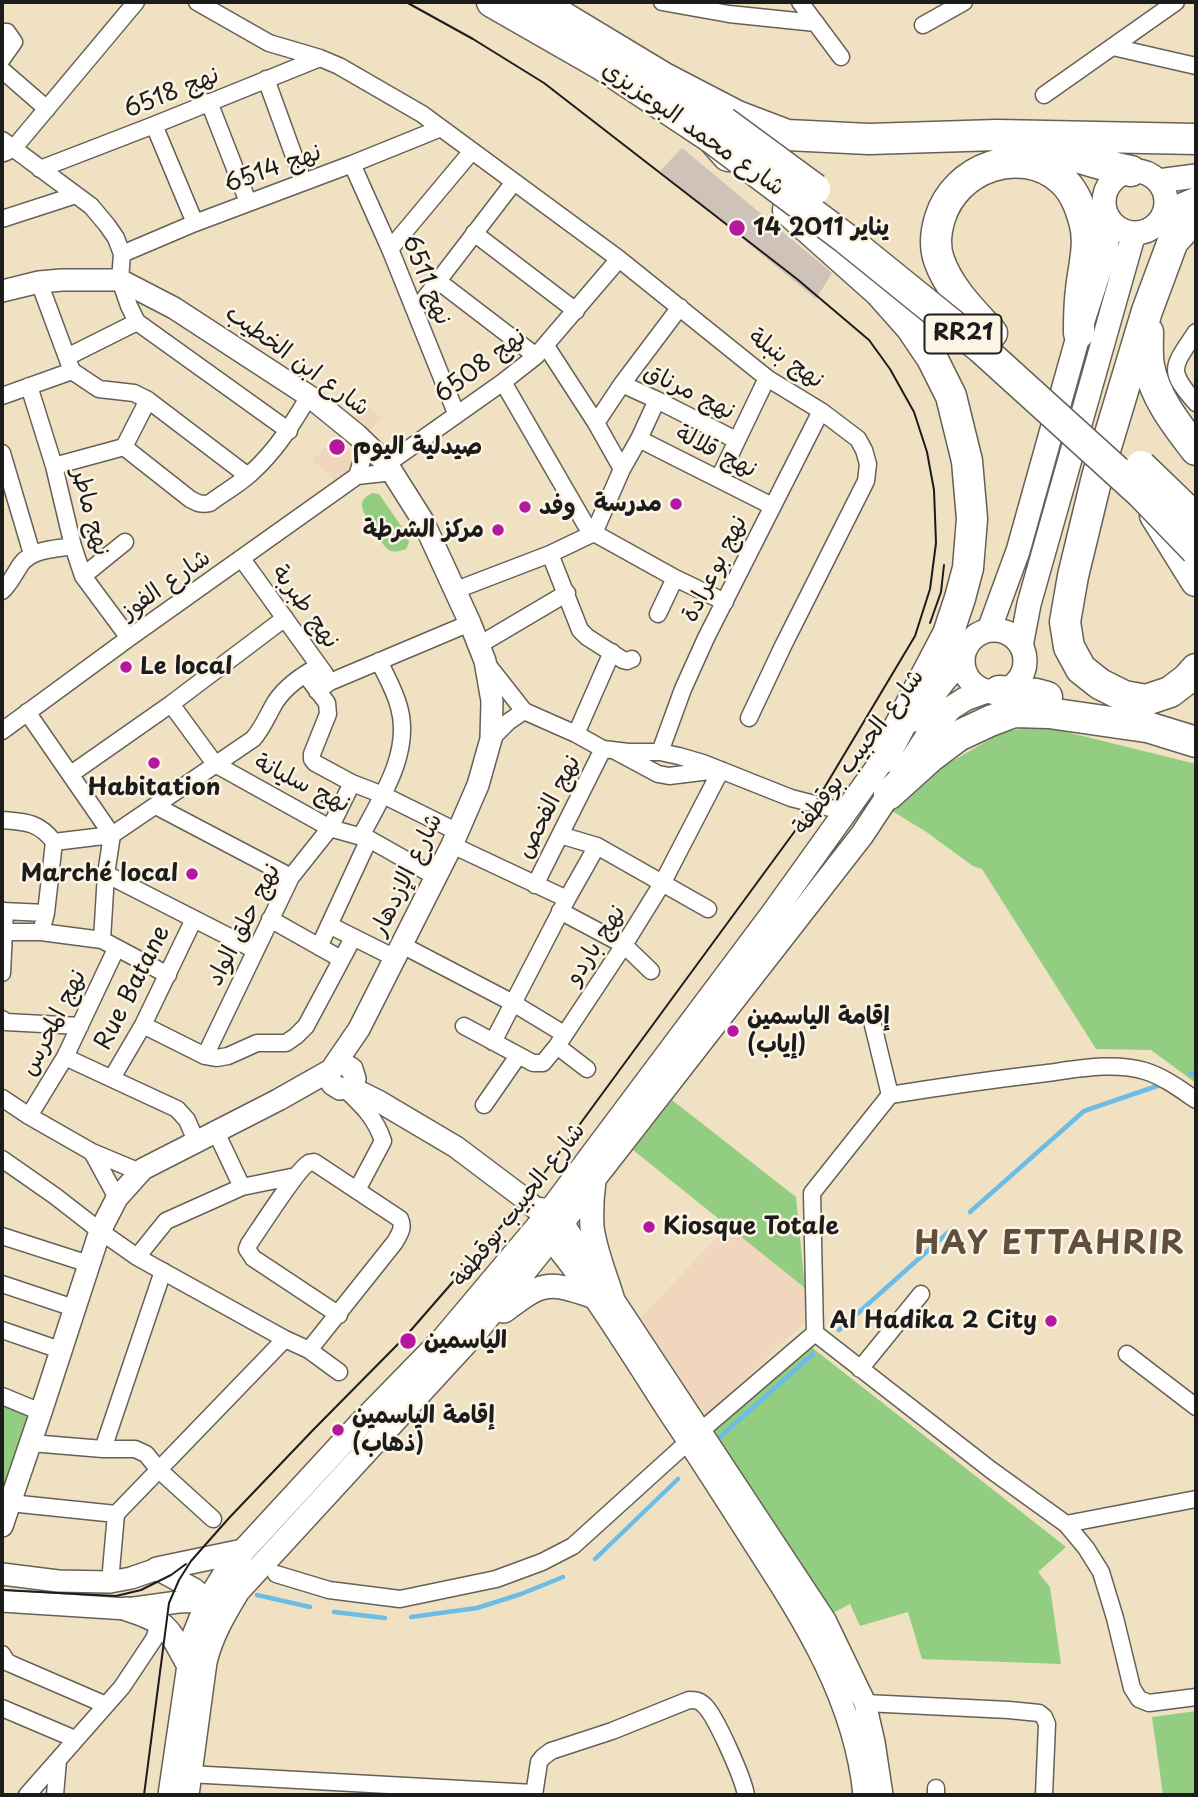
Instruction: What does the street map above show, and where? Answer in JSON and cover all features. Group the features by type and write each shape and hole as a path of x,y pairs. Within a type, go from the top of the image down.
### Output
{"highway":[{"name":"شارع محمد البوعزيزي","path":"492,2 718,130 860,223 1081,410 1196,519"},
{"name":"شارع محمد البوعزيزي","path":"538,2 664,78 718,130 845,238 981,348 1142,494 1196,550"},
{"path":"664,78 737,116 787,135 869,139 997,135 1196,139"},
{"path":"718,130 734,163 880,292 918,337 951,396 967,461 972,519 968,568 948,634 883,758"},
{"path":"997,135 1144,176"},
{"path":"992,333 952,287 938,258 936,233 944,206 954,190 971,175 992,165 1022,163 1046,169 1063,180 1077,199 1085,223 1087,250 1079,333"},
{"path":"1196,217 1173,241 1147,311 1097,477 1073,576 1065,622 1069,647 1081,669 1100,684 1124,696 1146,700 1170,692 1196,669"},
{"path":"1147,311 1149,366 1160,397 1187,428 1196,450"},
{"path":"1142,494 1196,581"},
{"path":"993,691 1036,694 1196,741"},
{"path":"889,794 958,736 1014,712 1049,713 1146,727"}],"main road":[{"path":"1144,176 1165,195 1165,212 1153,228 1144,232 1125,231 1110,220 1104,200 1107,190 1121,174 1196,176"},
{"path":"1165,212 1196,200"},
{"path":"989,630 1018,551 1079,333 1106,250 1110,220"},
{"path":"1021,646 1029,604 1134,233"},
{"path":"989,630 999,630 1016,638 1021,646 1025,665 1016,682 1008,688 993,691 972,683 964,668 963,659 971,640 989,630"},
{"name":"شارع الحبيب بوقطفة","path":"188,1785 209,1644 237,1591 476,1332 548,1221 883,758 963,659"},
{"name":"شارع الحبيب بوقطفة","path":"170,1795 193,1638 208,1601 243,1551 444,1338 548,1221 594,1179 862,835 934,726 951,708 965,699 993,691"},
{"path":"476,1332 528,1293 543,1286 556,1285 602,1296 592,1227 594,1179"},
{"path":"158,1569 243,1551"},
{"path":"216,1628 208,1601 237,1591"},
{"path":"127,1609 160,1622 171,1633 188,1664"}],"street":[{"path":"136,2 47,109 6,148 76,195 103,219 116,238 122,254 120,280 138,322 289,431"},
{"name":"نهج بنبلة","path":"197,2 270,43 320,58 380,89 442,128 619,259 767,378 821,411 858,439 868,464 866,481 749,718"},
{"path":"662,2 729,14 816,23"},
{"path":"800,2 841,57"},
{"path":"923,25 964,2"},
{"path":"1044,95 1176,2"},
{"path":"2,32 7,32 14,41 2,59"},
{"path":"1113,47 1196,66"},
{"name":"نهج 6518","path":"40,169 320,58"},
{"path":"2,70 47,109"},
{"path":"266,79 303,181"},
{"path":"209,102 248,202"},
{"path":"154,125 195,222"},
{"name":"نهج 6514","path":"122,254 195,222 442,128"},
{"path":"390,249 472,151"},
{"name":"نهج 6511","path":"352,164 390,249 456,414"},
{"path":"415,311 514,182"},
{"path":"2,219 76,195"},
{"path":"474,233 576,311"},
{"name":"نهج 6508","path":"390,468 456,414 503,382 541,351 619,259"},
{"name":"شارع ابن الخطيب","path":"2,291 38,282 120,280 182,313 309,396 390,468 423,522 456,590 482,653 492,701"},
{"path":"438,281 541,351 596,424 622,469"},
{"path":"38,282 69,364 99,388 134,393 148,400 248,476"},
{"path":"596,424 622,384 680,307"},
{"path":"2,396 29,386 138,322"},
{"path":"1196,332 1175,366 1181,386 1196,403"},
{"path":"719,478 767,378"},
{"path":"503,382 592,534 725,602"},
{"name":"نهج مرناق","path":"622,384 736,440"},
{"name":"نهج ماطر","path":"29,386 83,576 129,638"},
{"path":"124,447 190,499 197,503 210,503 248,476 269,456 289,431 309,396"},
{"path":"54,467 124,447 148,400"},
{"path":"456,590 550,554 592,534 657,400"},
{"name":"نهج بوعرادة","path":"660,752 683,689 706,638 821,411"},
{"name":"نهج قلالة","path":"639,439 772,506"},
{"path":"358,477 367,445"},
{"path":"2,453 32,554"},
{"name":"شارع الفوز","path":"2,731 358,477 390,468"},
{"path":"2,510 18,505"},
{"path":"83,576 125,542"},
{"path":"3,588 32,554 73,546"},
{"path":"550,554 583,634 623,660 632,659"},
{"name":"نهج طبربة","path":"242,559 285,618 312,670 324,686 328,714 312,754 315,763 352,783 383,795 535,885 624,945 651,971"},
{"path":"658,614 675,578"},
{"path":"482,653 567,593"},
{"path":"71,774 171,704 285,618"},
{"path":"324,686 470,623"},
{"path":"576,734 612,652"},
{"name":"شارع ابن الخطيب","path":"482,653 524,711 609,750 660,752 680,756 791,798 846,812"},
{"path":"319,947 400,753 400,707 379,661"},
{"path":"54,842 112,835 156,806 253,739 288,686 312,670"},
{"name":"شارع الإزدهار","path":"343,1077 359,1029 455,839 478,785 491,739 492,701"},
{"name":"نهج سليانة","path":"171,704 215,764 330,828 365,838 436,877"},
{"path":"491,739 524,711"},
{"path":"27,712 112,835 106,874 102,940"},
{"path":"609,750 658,774 669,776 721,770"},
{"name":"نهج الفحص","path":"535,885 559,835 609,750"},
{"name":"نهج باردو","path":"464,1026 518,1056 533,1063 543,1063 561,1040 663,883 721,770"},
{"name":"نهج حلق الواد","path":"205,1056 291,877 330,828 352,783"},
{"path":"156,806 291,877"},
{"path":"2,820 36,825 54,842 46,913 41,932"},
{"path":"559,835 597,846 708,909"},
{"path":"493,1042 563,905 597,846"},
{"path":"106,874 255,950"},
{"path":"2,973 4,911 46,913"},
{"name":"Rue Batane","path":"112,1079 143,1025 194,919"},
{"path":"270,919 341,959"},
{"path":"329,925 353,938 399,952 513,1003 561,1040 587,1069"},
{"path":"4,932 41,932 102,940 168,975"},
{"path":"143,1025 205,1056 216,1058 228,1056 257,1043 286,1043 306,1026 353,938"},
{"name":"نهج المحرس","path":"29,1116 65,1057 116,949"},
{"path":"871,1017 890,1095"},
{"path":"2,1019 6,1022 80,1026"},
{"path":"484,1105 518,1056"},
{"path":"65,1057 177,1109 187,1120 196,1141"},
{"path":"815,1333 812,1193 890,1095 1085,1068 1123,1067 1164,1078 1196,1100"},
{"path":"343,1077 456,1147 525,1199 548,1221 825,1620 865,1703 882,1795"},
{"path":"116,1514 5,1513 31,1443 100,1231 117,1198 140,1172 196,1141 278,1100 343,1077"},
{"path":"343,1077 379,1127 383,1141 357,1191"},
{"path":"2,1098 92,1152 140,1172"},
{"path":"216,1132 242,1187"},
{"path":"92,1152 117,1198"},
{"path":"2,1159 137,1257 309,1350 339,1372"},
{"path":"309,1350 339,1315 396,1242 402,1229 400,1219 314,1162 308,1163 296,1176 247,1249 253,1258 339,1315"},
{"path":"137,1257 166,1221 242,1187 296,1176"},
{"path":"2,1236 89,1264"},
{"path":"103,1449 163,1271"},
{"path":"2,1284 74,1308"},
{"path":"860,1369 921,1294"},
{"path":"2,1330 60,1350"},
{"path":"815,1333 991,1470 1066,1524 1101,1572 1132,1688 1139,1699 1149,1703 1196,1697"},
{"path":"276,1574 329,1590 400,1598 496,1579 542,1562 573,1546 774,1366 815,1333"},
{"path":"110,1582 116,1514 285,1339"},
{"path":"1127,1354 1196,1407"},
{"path":"2,1399 41,1412"},
{"path":"695,1436 824,1660 842,1700 861,1768 864,1795"},
{"path":"31,1443 135,1449 146,1454 159,1471 213,1519"},
{"path":"1066,1524 1196,1499"},
{"path":"2,1574 58,1581 110,1582 158,1569 194,1589 208,1601"},
{"path":"2,1601 127,1609 208,1601"},
{"path":"27,1795 140,1663 160,1622"},
{"path":"2,1654 11,1664 106,1705"},
{"path":"188,1785 533,1794 539,1762 551,1751 612,1731 689,1700 697,1700 710,1712 746,1795"},
{"path":"865,1703 1039,1713 1047,1724 1044,1795"},
{"path":"2,1708 75,1739"},
{"path":"55,1795 58,1760"}],"shaded area":[{"name":"14 يناير 2011","path":"682,148 832,273 816,299 660,171"},
{"path":"365,404 381,418 363,438 348,426"},
{"name":"صيدلية اليوم","path":"342,434 357,470 340,485 312,460"},
{"path":"729,1225 805,1288 806,1321 704,1418 637,1321"}],"green space":[{"path":"372,493 379,494 408,536 406,549 395,552 389,550 372,529 362,505 364,499"},
{"path":"1038,725 1196,764 1196,1083 1151,1050 1096,1049 982,869 973,866 892,811 928,775 1001,733"},
{"path":"672,1100 796,1197 805,1288 633,1150"},
{"path":"810,1346 1066,1547 1038,1572 1050,1587 1061,1664 922,1659 908,1612 860,1626 850,1604 831,1614 712,1431"},
{"path":"2,1403 32,1413 2,1501"},
{"path":"1196,1711 1196,1795 1163,1795 1152,1717"}],"waterway":[{"path":"1190,1074 1196,1072"},
{"path":"970,1212 1084,1111 1160,1085"},
{"path":"839,1330 952,1229"},
{"path":"720,1437 813,1354"},
{"path":"595,1559 678,1479"},
{"path":"411,1617 477,1608 563,1577"},
{"path":"257,1595 310,1607"},
{"path":"334,1612 385,1618"}],"tram line":[{"path":"144,1795 169,1603 191,1561 314,1429 405,1337 525,1199 814,805 915,636 930,589 936,543 934,490 927,452 914,412 890,369 869,340 797,279 544,83 406,2"},
{"path":"930,623 941,592 944,565"},
{"path":"2,1590 116,1596 141,1590 186,1564"}],"place":[{"name":"14 يناير 2011","path":"737,228"},
{"name":"صيدلية اليوم","path":"337,447"},
{"name":"مدرسة","path":"676,504"},
{"name":"وفد","path":"525,507"},
{"name":"مركز الشرطة","path":"498,530"},
{"name":"Le local","path":"126,667"},
{"name":"Habitation","path":"154,763"},
{"name":"Marché local","path":"192,874"},
{"name":"إقامة الياسمين (إياب)","path":"733,1031"},
{"name":"Kiosque Totale","path":"649,1227"},
{"name":"Al Hadika 2 City","path":"1051,1321"},
{"name":"الياسمين","path":"408,1341"},
{"name":"إقامة الياسمين (ذهاب)","path":"338,1430"}],"district":[{"name":"HAY ETTAHRIR","path":"1050,1245"}]}
